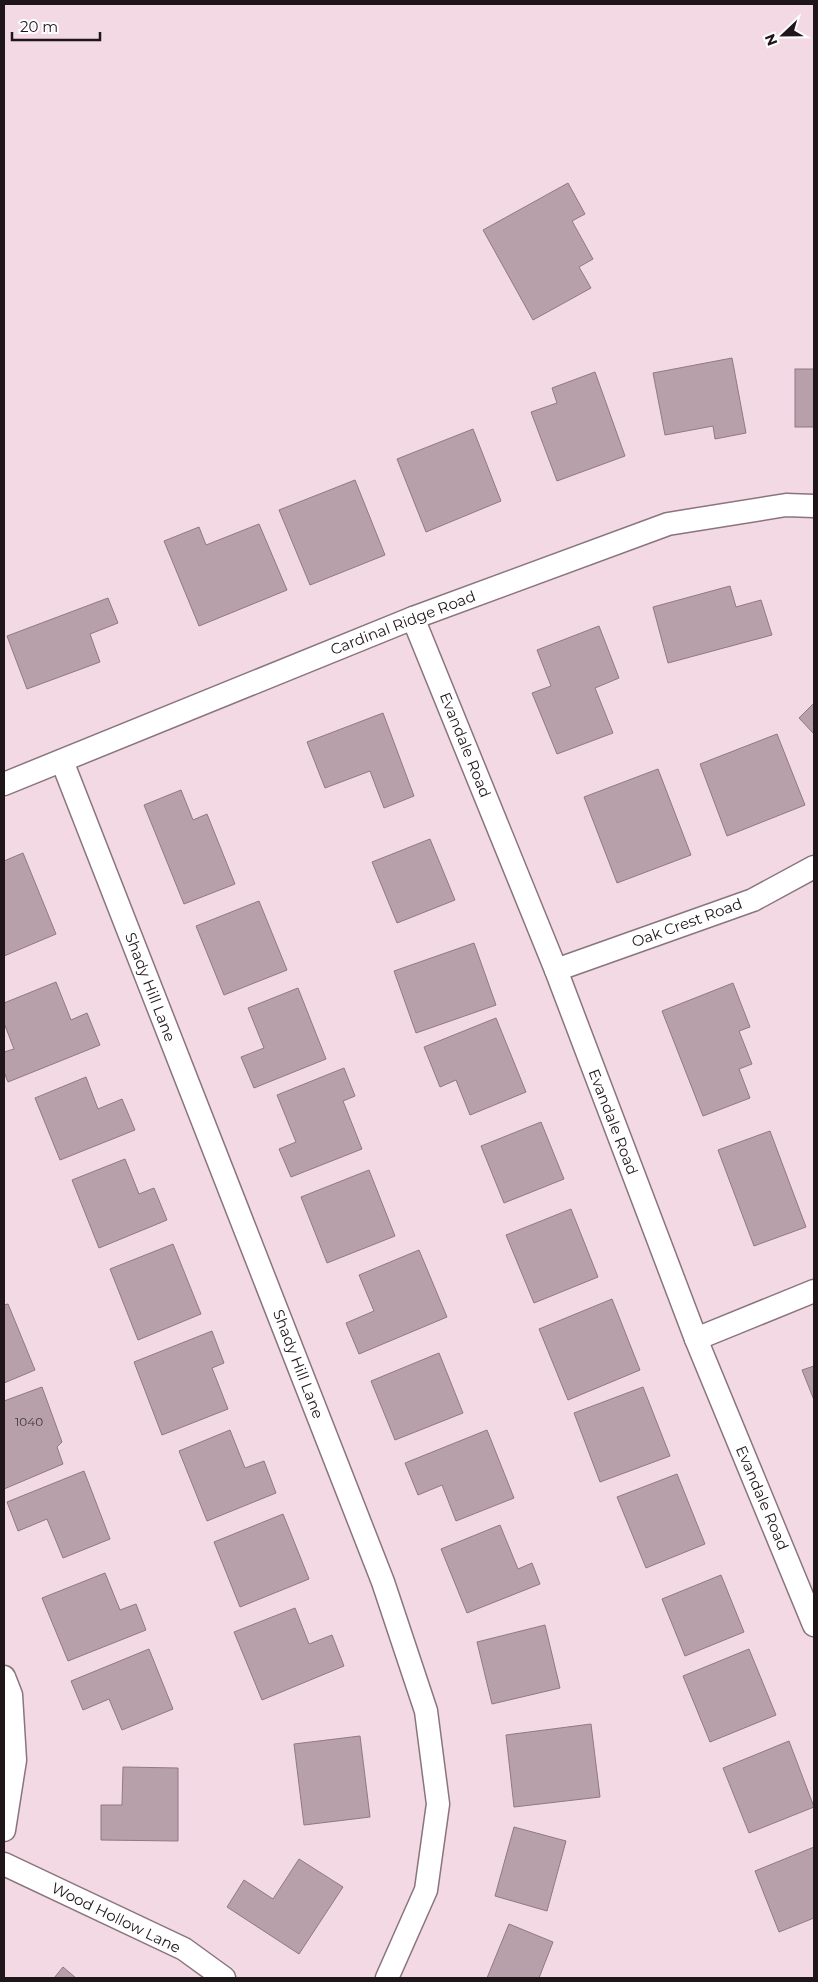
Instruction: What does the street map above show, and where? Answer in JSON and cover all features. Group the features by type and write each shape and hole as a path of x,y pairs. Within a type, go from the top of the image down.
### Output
{"street":[{"name":"Cardinal Ridge Road","path":"4,784 413,618 668,524 786,505 814,506"},
{"name":"Evandale Road","path":"413,618 556,970 696,1338 814,1625"},
{"name":"Shady Hill Lane","path":"62,761 382,1582 426,1711 438,1804 426,1890 387,1978"},
{"name":"Oak Crest Road","path":"556,970 753,900 814,867"},
{"path":"696,1338 814,1291"},
{"path":"4,1677 11,1696 16,1760 4,1830"},
{"name":"Wood Hollow Lane","path":"4,1864 184,1949 224,1978"}],"building":[{"path":"568,183 585,214 572,221 593,259 579,267 591,288 533,320 483,230"},
{"path":"732,358 746,433 715,439 713,426 665,435 653,373"},
{"path":"795,369 814,369 814,427 795,427"},
{"path":"595,372 625,456 557,481 531,412 557,403 552,388"},
{"path":"473,429 501,501 426,532 397,459"},
{"path":"355,480 385,555 310,585 279,510"},
{"path":"259,524 287,590 199,626 164,541 199,527 206,545"},
{"path":"730,586 736,607 761,600 772,635 668,663 653,607"},
{"path":"108,598 118,623 90,634 100,662 27,689 7,636"},
{"path":"599,626 619,678 595,688 613,733 557,754 532,693 551,686 537,650"},
{"path":"814,703 814,734 799,718"},
{"path":"383,713 414,796 384,808 370,771 325,788 307,742"},
{"path":"777,734 805,805 727,836 700,764"},
{"path":"658,769 691,855 617,883 584,797"},
{"path":"181,790 193,820 207,814 235,884 184,904 144,805"},
{"path":"430,839 455,900 397,923 372,862"},
{"path":"23,853 56,934 4,956 4,861"},
{"path":"259,901 287,970 224,995 196,926"},
{"path":"474,943 496,1005 416,1033 394,971"},
{"path":"56,982 71,1020 87,1013 100,1045 8,1082 4,1072 4,1052 14,1049 4,1023 4,1003"},
{"path":"733,983 750,1027 739,1031 752,1064 739,1069 750,1098 703,1116 662,1011"},
{"path":"298,988 326,1059 254,1088 241,1057 264,1048 248,1008"},
{"path":"496,1018 526,1092 470,1115 456,1080 440,1087 424,1047"},
{"path":"344,1068 355,1096 343,1101 362,1149 291,1177 279,1149 296,1142 277,1095"},
{"path":"86,1077 98,1109 122,1099 135,1130 60,1160 35,1098"},
{"path":"541,1122 564,1179 504,1203 481,1146"},
{"path":"770,1131 806,1227 754,1246 718,1150"},
{"path":"125,1159 139,1194 154,1188 167,1220 99,1248 72,1180"},
{"path":"369,1170 395,1236 327,1263 301,1197"},
{"path":"571,1209 598,1277 534,1303 506,1235"},
{"path":"173,1244 201,1314 138,1340 110,1269"},
{"path":"419,1250 447,1317 359,1354 346,1323 374,1311 359,1275"},
{"path":"612,1299 640,1370 568,1400 539,1329"},
{"path":"8,1304 35,1370 4,1383 4,1305"},
{"path":"212,1331 224,1363 212,1368 228,1409 162,1435 134,1362"},
{"path":"439,1353 463,1413 395,1440 371,1381"},
{"path":"814,1366 814,1400 802,1370"},
{"path":"42,1387 62,1442 57,1447 63,1464 4,1489 4,1401"},
{"path":"643,1387 670,1456 600,1482 574,1413"},
{"path":"230,1430 245,1468 264,1461 276,1493 207,1521 179,1451"},
{"path":"487,1430 514,1498 456,1521 442,1485 418,1495 405,1463"},
{"path":"84,1471 110,1539 63,1558 47,1519 18,1531 7,1502"},
{"path":"677,1474 705,1544 646,1568 617,1497"},
{"path":"283,1514 309,1579 240,1607 214,1542"},
{"path":"500,1525 518,1569 532,1563 540,1584 467,1613 441,1549"},
{"path":"105,1573 120,1610 136,1604 146,1630 68,1661 42,1598"},
{"path":"721,1575 744,1632 685,1656 662,1599"},
{"path":"295,1608 309,1644 332,1635 344,1666 262,1700 234,1632"},
{"path":"545,1625 560,1688 492,1704 477,1642"},
{"path":"149,1649 173,1709 122,1730 109,1699 83,1710 71,1681"},
{"path":"749,1649 776,1715 710,1742 683,1676"},
{"path":"591,1724 600,1797 514,1807 506,1735"},
{"path":"360,1736 370,1817 304,1825 294,1744"},
{"path":"789,1741 814,1807 749,1833 723,1768"},
{"path":"123,1767 178,1768 178,1841 101,1840 101,1805 122,1805"},
{"path":"514,1827 566,1841 547,1911 495,1896"},
{"path":"814,1847 814,1918 779,1932 755,1871"},
{"path":"299,1859 343,1887 299,1954 227,1907 244,1880 273,1899"},
{"path":"509,1924 553,1942 539,1978 487,1978"},
{"path":"63,1967 76,1978 54,1978"}]}
